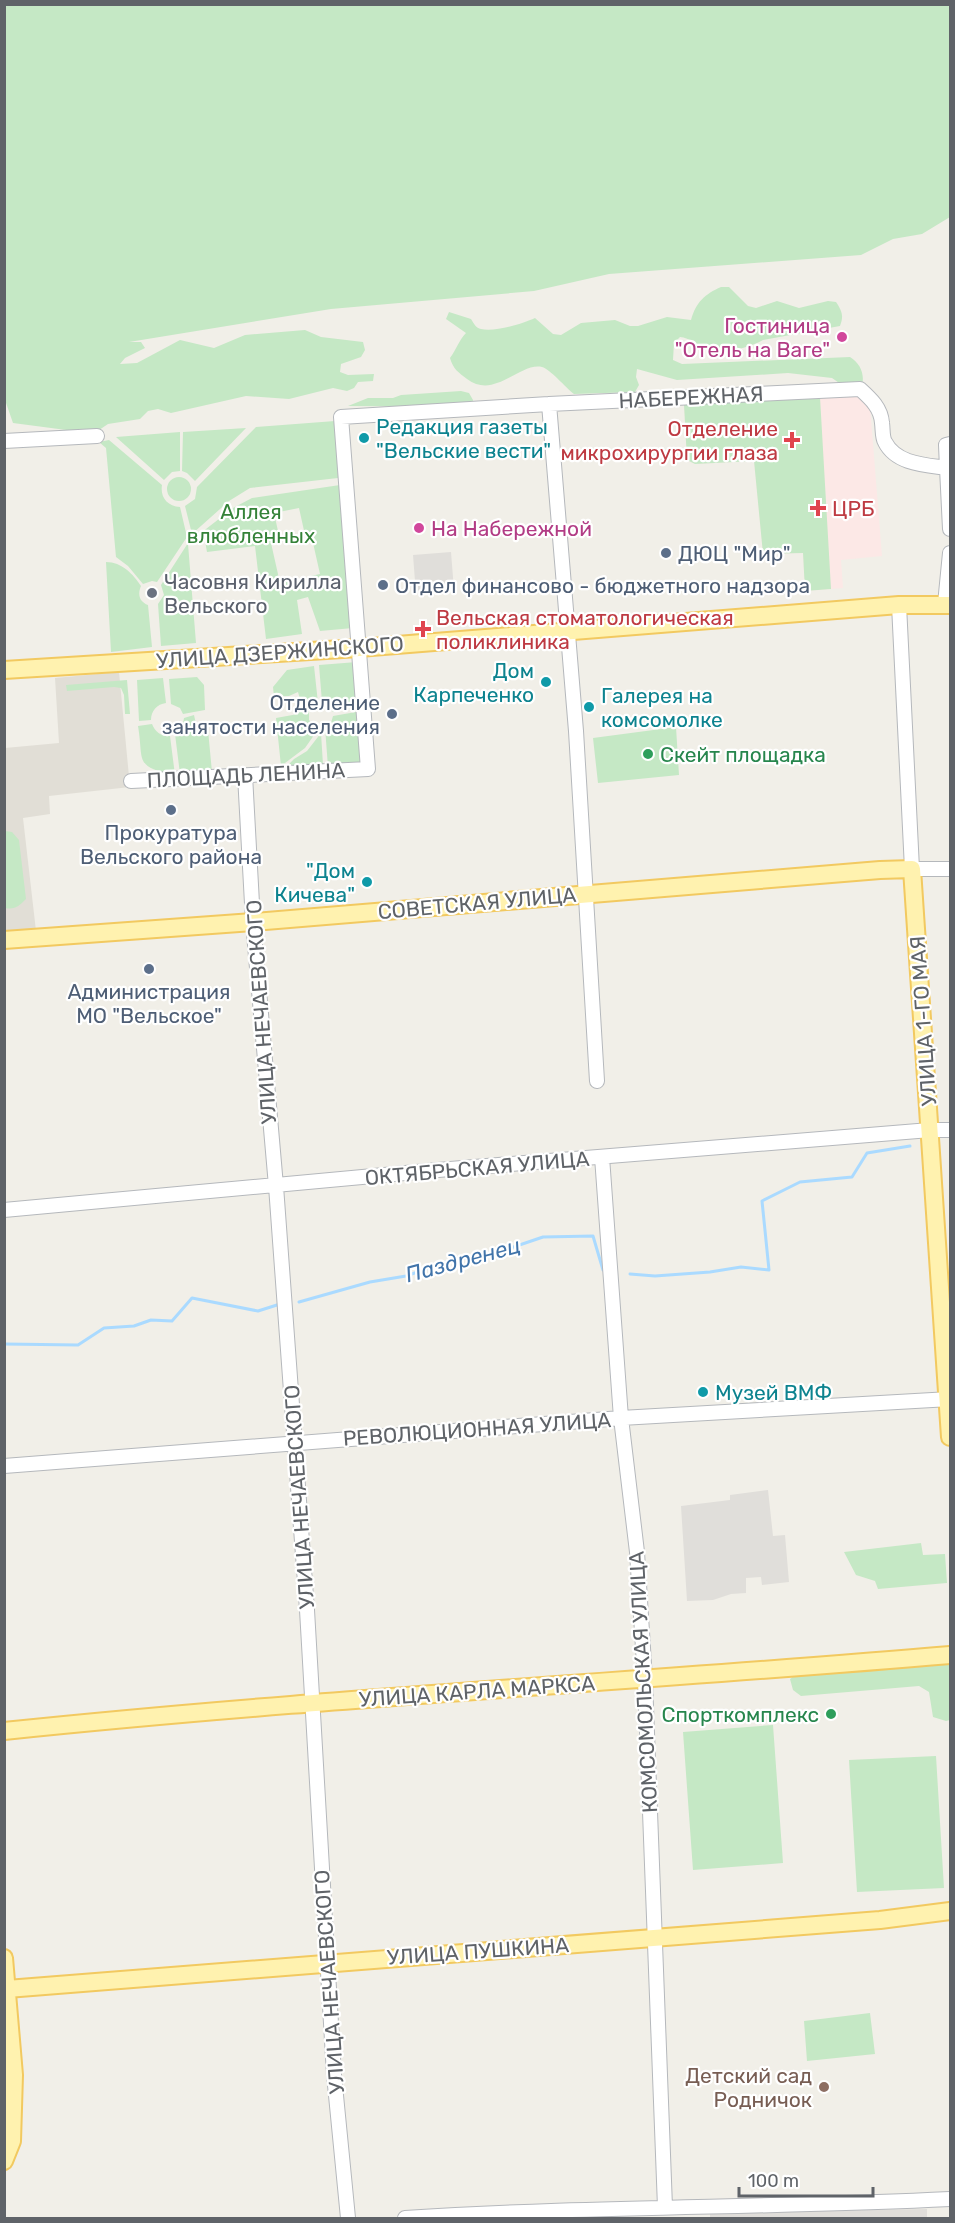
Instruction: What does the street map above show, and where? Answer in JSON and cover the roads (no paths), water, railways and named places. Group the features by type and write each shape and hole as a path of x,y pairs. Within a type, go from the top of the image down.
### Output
{"main road":[{"name":"УЛИЦА ДЗЕРЖИНСКОГО","path":"4,670 359,648 899,605 948,605"},
{"name":"СОВЕТСКАЯ УЛИЦА","path":"4,940 253,922 880,870 912,870"},
{"name":"УЛИЦА 1-ГО МАЯ","path":"912,870 951,1437"},
{"name":"УЛИЦА КАРЛА МАРКСА","path":"4,1731 312,1702 645,1680 951,1655"},
{"name":"УЛИЦА ПУШКИНА","path":"6,1989 880,1920 951,1911"},
{"path":"4,1958 14,2075 12,2141 4,2161"}],"street":[{"name":"НАБЕРЕЖНАЯ","path":"341,417 860,389 871,398 881,414 884,441 894,453 913,463 949,467"},
{"path":"549,404 587,894 597,1081"},
{"name":"ПЛОЩАДЬ ЛЕНИНА","path":"131,781 368,769 341,417"},
{"path":"4,441 97,436"},
{"path":"951,444 946,445 951,529"},
{"path":"948,605 951,553"},
{"name":"УЛИЦА 1-ГО МАЯ","path":"899,605 912,870"},
{"name":"УЛИЦА НЕЧАЕВСКОГО","path":"245,775 253,922 276,1186 312,1702 334,2075 348,2218"},
{"name":"СОВЕТСКАЯ УЛИЦА","path":"912,870 951,869"},
{"name":"ОКТЯБРЬСКАЯ УЛИЦА","path":"4,1210 438,1170 951,1130"},
{"name":"КОМСОМОЛЬСКАЯ УЛИЦА","path":"602,1157 621,1418 636,1552 645,1680 665,2207"},
{"name":"РЕВОЛЮЦИОННАЯ УЛИЦА","path":"4,1466 621,1418 949,1398"},
{"path":"405,2218 616,2208 872,2203 951,2199"}],"waterway":[{"name":"Паздренец","path":"630,1274 655,1276 741,1267 769,1270 762,1201 800,1182 852,1177 867,1153 910,1146"},
{"name":"Паздренец","path":"299,1302 370,1282 406,1276 449,1261 496,1253 543,1237 593,1236 603,1270"},
{"name":"Паздренец","path":"4,1344 78,1345 104,1328 134,1326 151,1320 172,1321 192,1298 258,1311 277,1305"}],"place":[{"name":"Гостиница \"Отель на Ваге\"","path":"842,337"},
{"name":"Редакция газеты \"Вельские вести\"","path":"364,438"},
{"name":"Отделение микрохирургии глаза","path":"792,440"},
{"name":"ЦРБ","path":"818,508"},
{"name":"На Набережной","path":"419,528"},
{"name":"ДЮЦ \"Мир\"","path":"666,553"},
{"name":"Отдел финансово - бюджетного надзора","path":"383,585"},
{"name":"Часовня Кирилла Вельского","path":"152,593"},
{"name":"Вельская стоматологическая поликлиника","path":"423,629"},
{"name":"Дом Карпеченко","path":"546,682"},
{"name":"Галерея на комсомолке","path":"589,707"},
{"name":"Отделение занятости населения","path":"392,714"},
{"name":"Скейт площадка","path":"648,754"},
{"name":"Прокуратура Вельского района","path":"171,810"},
{"name":"\"Дом Кичева\"","path":"367,882"},
{"name":"Администрация МО \"Вельское\"","path":"149,969"},
{"name":"Музей ВМФ","path":"703,1392"},
{"name":"Спорткомплекс","path":"831,1714"},
{"name":"Детский сад Родничок","path":"824,2087"}],"park label":[{"name":"Аллея влюбленных","path":"251,523"}]}
